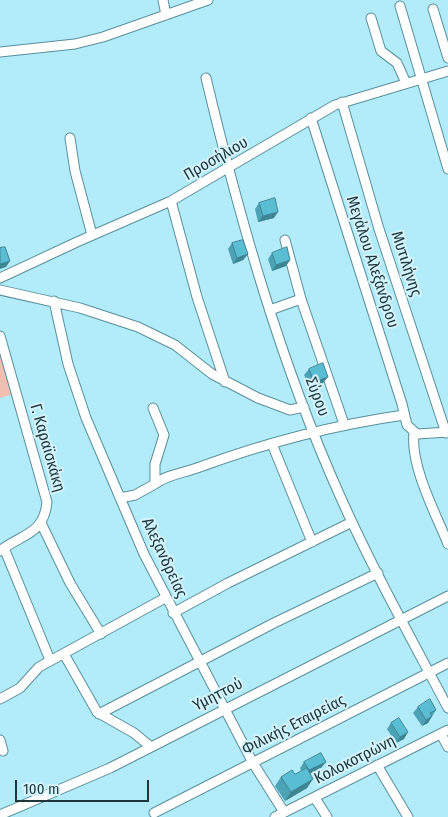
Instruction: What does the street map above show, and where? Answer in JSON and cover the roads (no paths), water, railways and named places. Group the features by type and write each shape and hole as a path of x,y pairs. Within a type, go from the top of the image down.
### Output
{"street":[{"path":"163,0 166,15"},
{"path":"0,52 75,44 208,0"},
{"path":"400,6 448,169"},
{"path":"433,9 448,58"},
{"path":"371,18 381,51 397,63 406,83"},
{"name":"Προσήλιου","path":"0,278 171,201 311,118 342,102 448,71"},
{"name":"Σύρου","path":"206,78 229,168 270,310 304,407 352,522 448,708"},
{"name":"Μυτιλήνης","path":"342,102 379,229 447,433"},
{"name":"Μεγάλου Αλεξάνδρου","path":"311,118 408,428 414,433"},
{"path":"70,138 75,171 92,235"},
{"path":"171,201 197,296 225,382"},
{"path":"285,240 301,299 344,424"},
{"path":"0,290 54,301 125,322 175,345 225,382 276,406 290,410 304,407"},
{"path":"270,310 301,299"},
{"name":"Αλεξανδρείας","path":"54,301 68,364 79,397 120,498 165,598 201,661 253,763 284,812"},
{"name":"Γ. Καραϊσκάκη","path":"0,336 45,491 46,508 41,524"},
{"path":"153,408 164,436 155,464 155,484"},
{"path":"120,498 135,495 165,478 272,444 344,424 404,415"},
{"path":"447,433 429,435 414,433 413,443 419,467 448,544"},
{"path":"272,444 312,542"},
{"path":"173,613 352,522"},
{"path":"50,660 2,550 32,533 41,524 66,574 101,634"},
{"path":"99,714 274,622 378,573"},
{"name":"Υμηττού","path":"0,815 58,792 151,747 224,708 448,596"},
{"path":"0,699 18,690 33,671 50,660 165,598"},
{"path":"64,654 99,714 134,733 151,747"},
{"name":"Φιλικής Εταιρείας","path":"154,813 448,663"},
{"path":"445,732 448,747"},
{"name":"Κολοκοτρώνη","path":"275,817 445,732"},
{"path":"0,740 4,751"},
{"path":"377,765 408,817"},
{"path":"315,798 327,817"}]}
